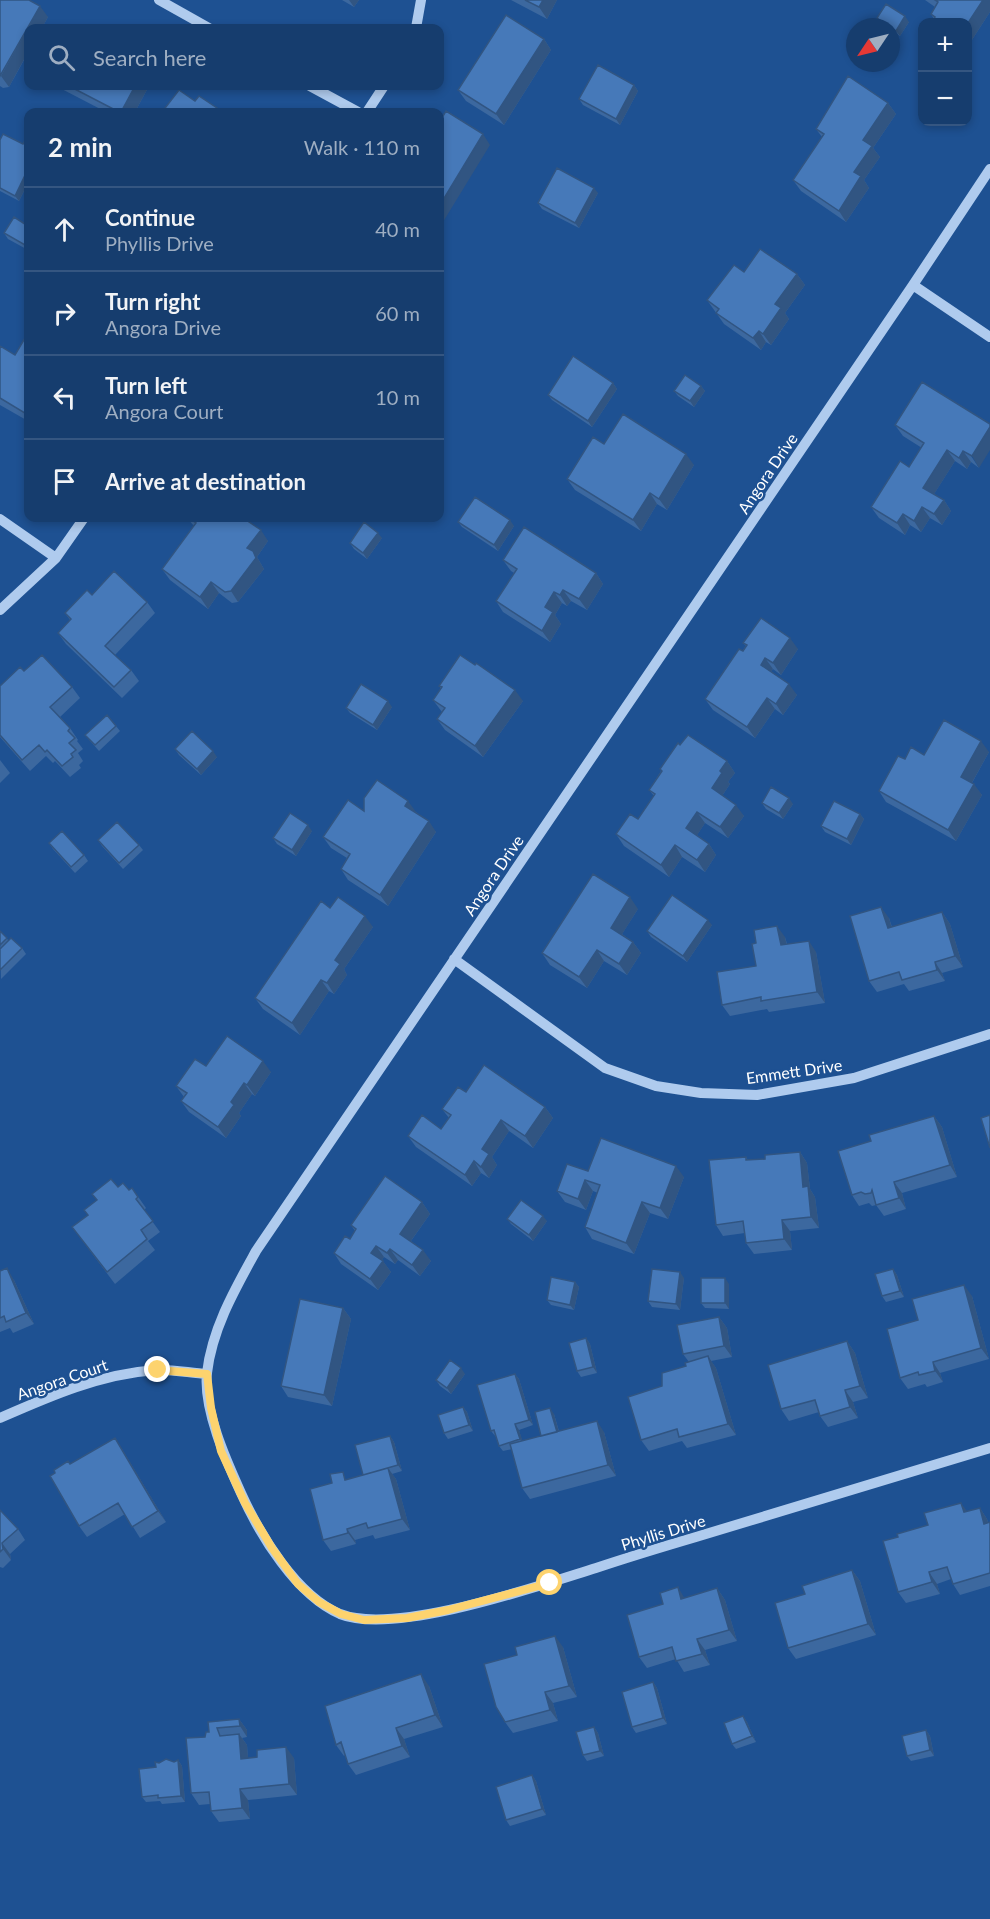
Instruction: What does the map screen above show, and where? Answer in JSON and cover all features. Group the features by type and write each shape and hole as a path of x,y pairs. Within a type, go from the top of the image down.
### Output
{"street":[{"path":"159,0 202,24"},
{"path":"417,24 421,0"},
{"path":"317,90 351,108"},
{"path":"370,108 381,90"},
{"name":"Angora Drive","path":"341,1614 319,1602 298,1584 272,1548 245,1503 221,1451 211,1408 207,1374 216,1335 234,1290 256,1251 337,1135 990,169"},
{"path":"913,285 990,337"},
{"path":"0,519 56,558"},
{"path":"0,610 56,558 81,522"},
{"name":"Emmett Drive","path":"454,959 605,1068 656,1086 701,1093 757,1095 854,1078 990,1034"},
{"name":"Angora Court","path":"0,1418 56,1393 108,1376 158,1370 207,1374"},
{"name":"Phyllis Drive","path":"341,1614 364,1620 407,1618 448,1610 550,1583 990,1448"}],"building":[{"path":"0,0 29,0 40,6 30,24 24,24 24,34 0,76"},
{"path":"525,0 543,0 539,7"},
{"path":"935,0 983,0 971,18 934,18 931,14 938,2"},
{"path":"886,4 905,16 900,24 900,18 877,18"},
{"path":"506,15 544,39 496,114 458,90"},
{"path":"598,65 634,85 616,119 579,99"},
{"path":"848,76 888,103 863,140 872,146 854,172 861,176 839,211 793,180 824,134 816,129"},
{"path":"77,90 133,90 123,108 111,108"},
{"path":"179,90 195,101 199,96 217,108 165,108"},
{"path":"446,111 483,134 444,198 444,114"},
{"path":"3,134 23,144 24,142 24,177 15,196 0,188 0,140"},
{"path":"557,168 594,188 575,223 538,203"},
{"path":"14,217 24,223 24,244 4,233"},
{"path":"760,249 797,274 775,304 781,308 763,334 759,331 753,338 716,313 719,309 707,300 734,265 744,272"},
{"path":"24,340 24,413 0,398 0,346 15,355"},
{"path":"573,356 613,383 588,421 548,395"},
{"path":"685,375 701,386 690,401 674,391"},
{"path":"922,382 990,424 990,427 972,456 963,451 959,458 947,450 923,488 944,500 934,514 922,507 914,521 903,514 897,523 871,507 900,461 909,467 924,443 895,425"},
{"path":"623,414 686,454 659,499 650,493 633,520 567,479 593,437 604,444"},
{"path":"475,497 510,520 494,545 458,522"},
{"path":"249,522 261,530 247,548 253,551 256,558 231,591 225,592 211,582 200,597 162,569 196,523"},
{"path":"364,522 378,533 363,553 350,543"},
{"path":"524,527 596,573 579,599 563,590 560,595 554,592 545,607 553,612 542,631 496,601 517,569 503,560"},
{"path":"114,571 147,602 105,646 131,670 114,687 58,633 71,619 65,613 87,590 92,595"},
{"path":"761,618 790,638 773,663 765,658 761,665 789,684 776,704 767,698 747,727 705,699 739,649 743,651 747,645 743,643"},
{"path":"42,655 72,687 50,707 70,728 68,731 75,738 69,743 76,750 71,754 73,757 62,766 39,745 22,760 0,735 0,686 20,667 24,671"},
{"path":"460,655 475,665 476,663 515,690 475,746 437,719 445,708 433,700 442,687 439,686"},
{"path":"361,684 388,701 373,725 346,708"},
{"path":"107,715 116,726 95,745 85,735"},
{"path":"944,720 981,741 961,777 974,784 948,830 879,791 898,756 905,759 911,747 924,755"},
{"path":"192,731 213,751 197,769 175,749"},
{"path":"688,735 727,761 712,788 736,805 720,827 697,812 686,828 709,844 697,860 675,845 661,865 616,834 630,814 638,819 655,794 649,790 662,771 660,769 678,743 680,745"},
{"path":"377,780 408,801 405,806 429,821 380,895 341,869 350,854 323,837 348,800 364,811 364,798"},
{"path":"771,787 789,798 779,813 762,803"},
{"path":"834,801 860,814 847,839 821,826"},
{"path":"290,813 308,825 292,850 273,838"},
{"path":"117,822 139,845 119,863 98,840"},
{"path":"62,831 84,855 71,867 49,843"},
{"path":"593,874 630,897 611,928 633,942 619,964 597,950 579,977 542,953"},
{"path":"672,895 708,920 683,956 647,931"},
{"path":"338,897 365,916 335,960 340,964 327,983 321,980 292,1023 255,998 321,901 330,908"},
{"path":"881,907 888,928 942,912 955,956 935,962 937,970 902,980 899,972 869,981 850,916"},
{"path":"777,926 781,945 809,941 817,992 761,1001 761,997 722,1005 717,972 756,966 752,944 756,943 754,930"},
{"path":"0,931 7,938 0,945"},
{"path":"11,938 22,948 0,970 0,949"},
{"path":"227,1036 263,1061 247,1085 244,1083 231,1102 234,1105 218,1127 181,1101 187,1093 176,1086 195,1059 206,1066"},
{"path":"484,1065 545,1107 525,1136 501,1120 482,1149 489,1154 481,1167 474,1161 465,1175 408,1136 422,1115 441,1129 451,1115 442,1109 458,1087 466,1092"},
{"path":"990,1115 990,1148 981,1118"},
{"path":"934,1116 950,1165 894,1182 899,1198 876,1205 872,1190 871,1193 861,1192 852,1195 838,1151 871,1141 869,1135"},
{"path":"601,1138 676,1166 660,1208 642,1202 626,1243 585,1227 600,1185 585,1180 578,1199 557,1191 567,1164 588,1171"},
{"path":"800,1152 803,1187 808,1186 811,1217 782,1220 784,1239 746,1243 743,1221 716,1225 709,1160 746,1157 746,1160 765,1159 765,1155"},
{"path":"385,1176 422,1202 400,1234 423,1250 412,1265 390,1249 387,1253 376,1246 371,1253 383,1261 370,1279 334,1253 345,1236 350,1239 356,1229 351,1225"},
{"path":"111,1179 118,1187 123,1183 129,1190 132,1188 138,1197 136,1199 153,1221 141,1230 147,1239 107,1272 72,1227 88,1215 84,1210 97,1200 92,1194"},
{"path":"521,1200 543,1216 529,1235 507,1219"},
{"path":"7,1268 26,1313 6,1322 4,1316 0,1318 0,1271"},
{"path":"652,1269 680,1272 676,1304 648,1301"},
{"path":"893,1269 900,1291 882,1296 875,1274"},
{"path":"551,1277 575,1282 570,1305 547,1300"},
{"path":"701,1278 725,1278 725,1303 701,1303"},
{"path":"964,1285 981,1348 933,1362 935,1371 919,1375 918,1372 900,1378 887,1329 918,1320 912,1299"},
{"path":"300,1299 343,1308 324,1395 281,1386"},
{"path":"719,1317 724,1346 683,1354 677,1325"},
{"path":"586,1338 593,1367 577,1371 569,1343"},
{"path":"847,1341 860,1386 845,1390 850,1407 820,1416 815,1400 781,1409 768,1365"},
{"path":"708,1356 728,1424 679,1437 677,1429 641,1440 628,1397 662,1386 662,1373"},
{"path":"450,1360 461,1368 447,1388 436,1380"},
{"path":"515,1374 529,1420 515,1424 520,1439 499,1446 494,1430 491,1431 477,1385"},
{"path":"463,1407 469,1425 444,1433 438,1415"},
{"path":"550,1408 557,1432 541,1436 535,1412"},
{"path":"597,1421 608,1465 522,1488 510,1444"},
{"path":"390,1436 398,1465 363,1475 355,1445"},
{"path":"115,1438 158,1511 132,1527 118,1503 79,1526 50,1476 55,1473 54,1470 68,1461 70,1464"},
{"path":"388,1468 402,1519 368,1528 366,1523 347,1529 348,1533 323,1540 310,1489 332,1483 330,1474 343,1472 345,1480"},
{"path":"961,1503 964,1512 980,1508 984,1524 990,1522 990,1573 953,1584 947,1567 929,1572 932,1582 898,1592 883,1541 898,1537 897,1534 928,1525 924,1513"},
{"path":"0,1510 18,1529 2,1543 3,1549 0,1552"},
{"path":"852,1570 868,1624 788,1648 775,1603 805,1594 802,1586"},
{"path":"678,1587 681,1599 717,1588 729,1630 697,1639 702,1654 676,1661 672,1647 639,1657 627,1615 663,1604 660,1593"},
{"path":"555,1636 569,1686 545,1692 550,1710 505,1722 496,1707 484,1664 517,1655 515,1647"},
{"path":"421,1674 435,1715 396,1728 402,1746 348,1764 341,1742 336,1745 325,1706"},
{"path":"653,1682 663,1718 632,1727 622,1692"},
{"path":"743,1716 752,1736 732,1744 724,1723"},
{"path":"239,1719 240,1726 217,1728 220,1736 239,1734 241,1759 257,1757 257,1750 286,1747 289,1784 240,1789 242,1808 211,1811 209,1792 191,1793 186,1738 205,1737 206,1732 209,1732 208,1722"},
{"path":"594,1727 600,1751 583,1755 576,1732"},
{"path":"926,1730 930,1750 907,1756 902,1736"},
{"path":"166,1759 174,1762 178,1760 181,1796 142,1797 139,1769 156,1767 155,1762 159,1763"},
{"path":"532,1775 542,1809 506,1820 496,1787"}],"route":[{"path":"158,1370 207,1374 211,1408 221,1451 245,1503 272,1548 298,1584 319,1602 341,1614 364,1620 407,1618 448,1610 550,1583"}]}
